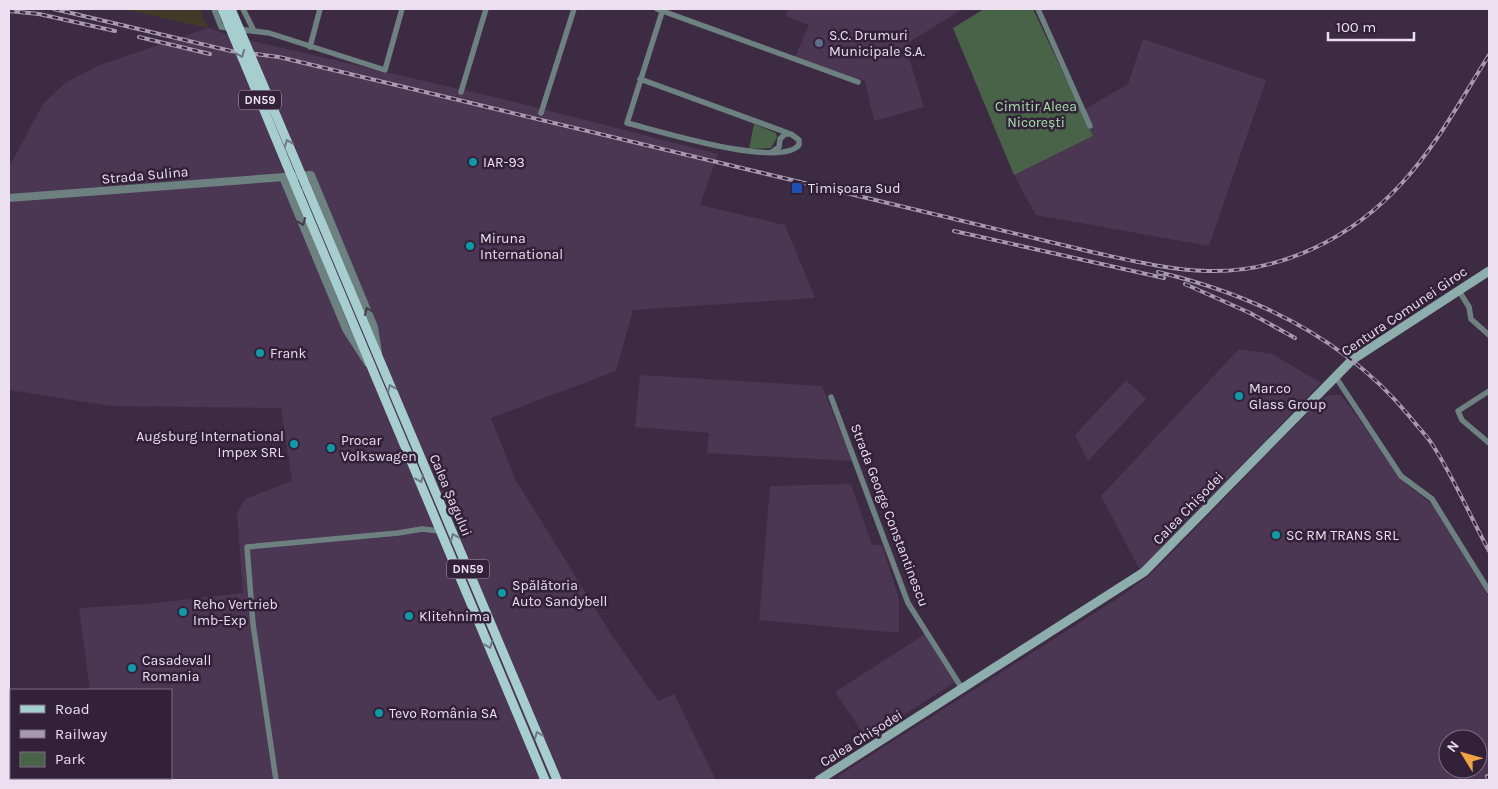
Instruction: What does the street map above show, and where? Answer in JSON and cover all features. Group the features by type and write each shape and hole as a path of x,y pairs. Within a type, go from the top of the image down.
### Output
{"main road":[{"name":"Calea Șagului","path":"222,9 378,358 557,780"},
{"name":"Calea Șagului","path":"231,9 373,369 545,780"},
{"name":"Centura Comunei Giroc","path":"1335,376 1362,352 1489,271"},
{"name":"Calea Chișodei","path":"819,780 963,690 1144,572 1335,376"}],"street":[{"path":"214,9 221,27 269,33 385,70 402,9"},
{"path":"243,9 254,30"},
{"path":"310,47 320,9"},
{"path":"461,92 486,9"},
{"path":"541,113 574,9"},
{"path":"640,79 790,134 797,137 799,143 796,148 788,150 742,152 627,123 640,79 661,9 858,82"},
{"path":"1038,9 1090,126"},
{"path":"772,152 778,148 780,141 780,133 777,130"},
{"path":"780,141 785,134 790,134"},
{"path":"780,141 784,149 788,150"},
{"name":"Strada Sulina","path":"9,198 311,175"},
{"name":"Calea Șagului","path":"311,175 374,327 378,358"},
{"name":"Calea Șagului","path":"283,177 346,328 357,349 373,369"},
{"path":"1460,291 1469,307 1471,318 1489,336"},
{"path":"1335,376 1401,476 1432,498 1489,592"},
{"path":"1489,391 1461,407 1458,415 1489,443"},
{"name":"Strada George Constantinescu","path":"831,397 908,603 963,690"},
{"path":"422,529 435,516"},
{"path":"276,780 253,624 247,547 398,533 422,529 442,532"}],"shaded area":[{"path":"123,9 200,9 208,28"},
{"path":"788,9 962,9 905,45 924,107 874,121 865,81 795,57 809,25 786,16"},
{"path":"208,28 235,37 511,101 718,154 700,205 785,225 815,298 633,310 616,371 491,418 515,479 613,637 658,701 674,694 716,780 103,780 172,779 172,689 90,689 79,608 146,604 243,593 237,513 245,499 292,481 281,408 111,406 9,390 9,167 43,104 65,83 100,65"},
{"path":"1143,39 1266,80 1209,246 1036,215 1014,175 1093,136 1082,111 1128,84"},
{"path":"1239,349 1272,354 1321,383 1140,570 1101,496"},
{"path":"640,375 822,386 852,461 707,453 709,433 635,427"},
{"path":"1126,380 1146,399 1088,461 1075,435"},
{"path":"1329,395 1341,395 1407,485 1434,506 1489,598 1489,780 841,780 838,776 1123,595 1152,573 1316,404"},
{"path":"851,484 872,545 882,545 899,599 899,633 759,620 770,486"},
{"path":"925,634 955,682 867,739 835,692"}],"green space":[{"name":"Cimitir Aleea Nicorești","path":"984,9 1033,9 1093,136 1014,175 953,28"},
{"path":"754,124 776,133 777,137 771,148 749,149"}],"railway":[{"path":"54,9 231,51 279,57 1096,253 1166,267 1208,271 1236,270 1263,266 1289,258 1339,235 1361,220 1402,183 1427,153 1489,55"},
{"path":"9,11 39,14 115,31"},
{"path":"139,37 210,54"},
{"path":"954,231 1164,278"},
{"path":"1158,272 1229,293 1263,307 1328,343 1357,365 1385,389 1430,441 1448,470 1489,551"},
{"path":"1185,284 1250,313 1295,338"}],"place":[{"name":"S.C. Drumuri Municipale S.A.","path":"819,43"},
{"name":"IAR-93","path":"473,162"},
{"name":"Timișoara Sud","path":"797,188"},
{"name":"Miruna International","path":"470,246"},
{"name":"Frank","path":"260,353"},
{"name":"Mar.co Glass Group","path":"1239,396"},
{"name":"Augsburg International Impex SRL","path":"294,444"},
{"name":"Procar Volkswagen","path":"331,448"},
{"name":"SC RM TRANS SRL","path":"1276,535"},
{"name":"Spălătoria Auto Sandybell","path":"502,593"},
{"name":"Reho Vertrieb Imb-Exp","path":"183,612"},
{"name":"Klitehnima","path":"409,616"},
{"name":"Casadevall Romania","path":"132,668"},
{"name":"Tevo România SA","path":"379,713"}]}
